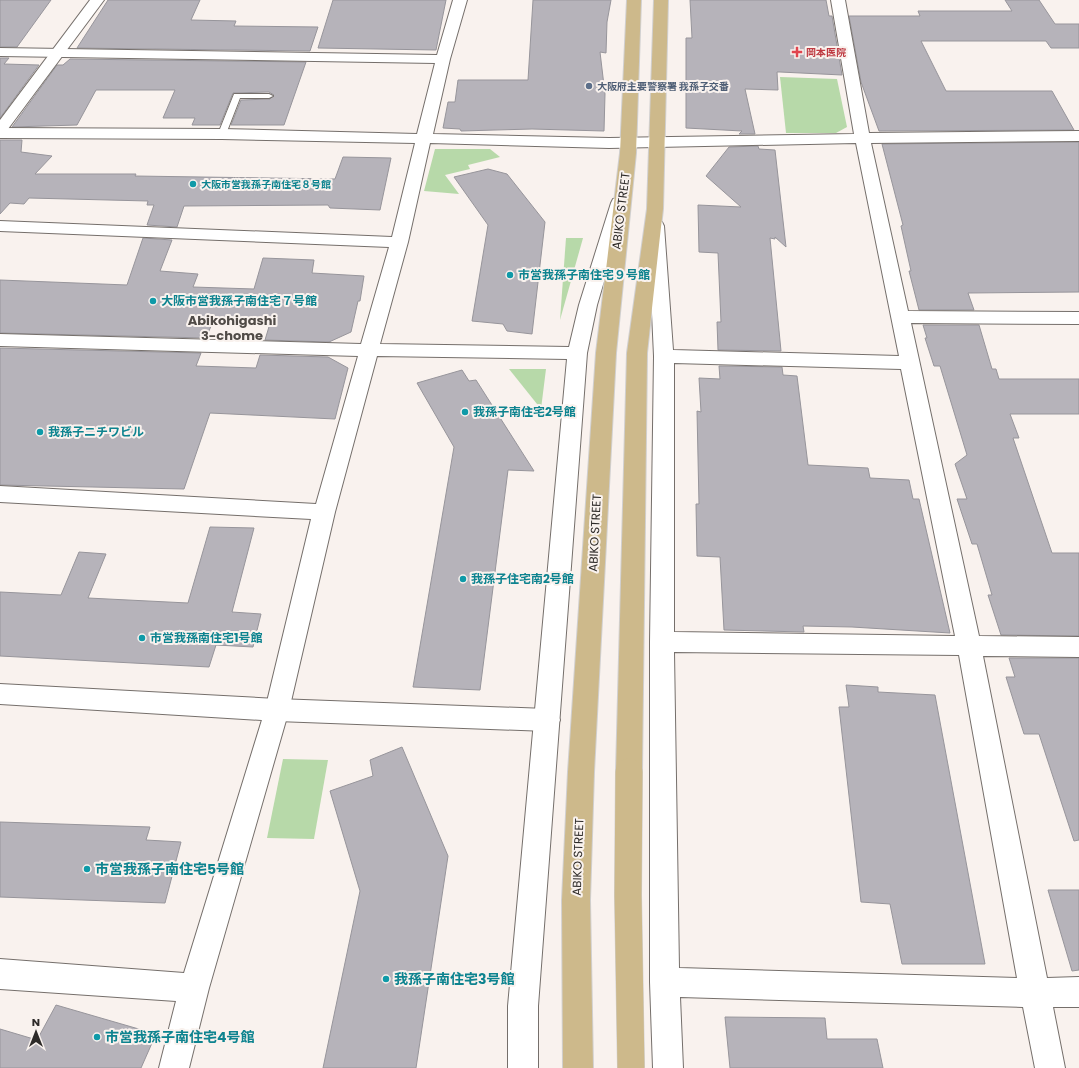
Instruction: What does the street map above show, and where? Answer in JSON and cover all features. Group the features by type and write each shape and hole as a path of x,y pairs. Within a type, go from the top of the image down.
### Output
{"main road":[{"name":"ABIKO STREET","path":"578,1068 576,900 581,772 606,353 629,143 634,0"},
{"path":"631,1068 628,895 629,772 637,353 655,209 661,0"}],"street":[{"path":"0,132 97,0"},
{"path":"174,1068 194,988 276,710 324,512 399,242 443,59 460,0"},
{"path":"838,0 909,363 969,646 1050,1068"},
{"path":"0,52 443,59"},
{"path":"0,132 222,134 629,143 864,138 1079,136"},
{"path":"522,1068 523,1006 577,353 588,305 623,193"},
{"path":"655,209 664,356 662,642 664,982 668,1068"},
{"path":"0,226 399,242"},
{"path":"901,317 1079,318"},
{"path":"0,340 368,350 577,353"},
{"path":"664,356 909,363"},
{"path":"0,494 324,512"},
{"path":"662,642 1079,647"},
{"path":"0,694 276,710 547,720"},
{"path":"0,974 194,988"},
{"path":"664,982 1035,993 1079,992"}],"lane":[{"path":"222,134 237,96 269,96"}],"green space":[{"path":"780,77 837,79 847,127 836,133 786,133"},
{"path":"435,149 490,149 500,157 468,165 470,169 445,175 459,194 424,191"},
{"path":"566,238 583,238 560,320"},
{"path":"509,369 546,369 541,409"},
{"path":"283,759 328,760 314,839 267,838"}],"building":[{"path":"0,0 51,0 17,47 0,47"},
{"path":"108,0 200,0 191,20 236,21 234,26 318,27 310,51 77,48"},
{"path":"333,0 446,0 436,50 318,48"},
{"path":"533,0 611,0 607,22 606,53 600,52 605,94 604,131 532,129 461,131 460,129 443,128 448,102 455,102 458,80 528,80"},
{"path":"690,0 826,0 829,16 832,16 842,75 777,72 778,90 745,89 755,134 739,134 742,131 686,128 686,38 692,38"},
{"path":"1005,0 1039,0 1055,24 1079,24 1079,48 1051,48 1046,41 921,41 946,91 1052,91 1074,130 879,131 861,82 849,16 920,16 918,11 1012,11"},
{"path":"0,58 9,58 4,64 39,65 0,118"},
{"path":"70,59 306,62 284,125 231,125 241,100 270,99 274,95 269,92 233,93 220,125 192,125 195,118 163,118 175,90 96,90 77,125 12,127 57,65 63,65"},
{"name":"大阪市営我孫子南住宅８号館","path":"0,140 22,140 21,152 52,156 35,174 136,174 135,176 335,179 343,157 391,158 380,210 330,208 328,205 184,206 177,227 147,225 154,205 147,205 148,201 29,198 24,204 10,203 0,214"},
{"path":"1079,142 1079,292 968,293 974,310 919,310 909,271 911,271 901,226 903,225 882,144"},
{"path":"758,146 759,149 775,150 786,247 775,237 775,239 770,238 781,351 718,350 717,322 721,322 718,253 699,252 698,205 741,207 706,176 729,147"},
{"name":"市営我孫子南住宅９号館","path":"488,169 507,174 545,222 532,334 507,331 503,324 472,321 488,225 454,177"},
{"path":"143,238 172,240 160,271 198,274 193,287 254,289 263,258 314,260 312,273 364,276 360,301 358,301 351,332 329,342 265,340 271,320 214,319 206,338 0,333 0,280 127,285"},
{"path":"923,325 979,325 992,369 996,369 999,379 1079,379 1079,414 1010,414 1019,438 1013,438 1052,553 1079,553 1079,636 1001,635 988,595 992,595 977,544 972,544 957,499 967,499 955,464 967,455 940,366 934,366 925,338 927,338"},
{"path":"0,348 201,353 196,366 256,368 260,355 328,357 348,368 335,419 210,413 184,489 0,485"},
{"path":"719,366 782,367 783,375 797,376 808,465 868,468 870,478 909,480 913,499 919,499 950,633 852,627 803,626 804,632 724,630 720,557 697,556 696,504 699,504 697,411 701,412 699,378 720,379"},
{"name":"我孫子住宅南2号館","path":"462,370 469,381 476,380 534,471 508,470 480,690 413,687 454,447 417,383"},
{"name":"市営我孫南住宅1号館","path":"210,527 254,528 232,612 261,614 253,647 216,645 209,667 0,656 0,592 61,595 79,552 106,554 88,598 188,603"},
{"path":"1009,658 1079,658 1079,840 1074,841 1039,734 1024,734 1006,677 1015,677"},
{"path":"846,685 878,687 878,692 935,695 985,964 902,964 890,904 861,902 839,707 849,707"},
{"name":"我孫子南住宅3号館","path":"402,747 448,856 416,1068 323,1068 360,891 330,791 373,776 370,760"},
{"name":"市営我孫子南住宅5号館","path":"0,822 150,827 146,840 181,842 165,903 0,897"},
{"path":"1048,890 1079,890 1079,970 1072,971"},
{"name":"市営我孫子南住宅4号館","path":"56,1005 156,1034 141,1068 0,1068 0,1029 37,1040"},
{"path":"725,1017 825,1018 827,1039 877,1039 883,1068 730,1068"}],"place":[{"name":"岡本医院","path":"797,52"},
{"name":"大阪府主要警察署 我孫子交番","path":"589,86"},
{"name":"大阪市営我孫子南住宅８号館","path":"193,184"},
{"name":"市営我孫子南住宅９号館","path":"510,275"},
{"name":"大阪市営我孫子南住宅７号館","path":"153,301"},
{"name":"我孫子南住宅2号館","path":"465,412"},
{"name":"我孫子ニチワビル","path":"40,432"},
{"name":"我孫子住宅南2号館","path":"463,579"},
{"name":"市営我孫南住宅1号館","path":"142,638"},
{"name":"市営我孫子南住宅5号館","path":"87,869"},
{"name":"我孫子南住宅3号館","path":"386,979"},
{"name":"市営我孫子南住宅4号館","path":"97,1037"}],"district":[{"name":"Abikohigashi 3-chome","path":"232,328"}]}
